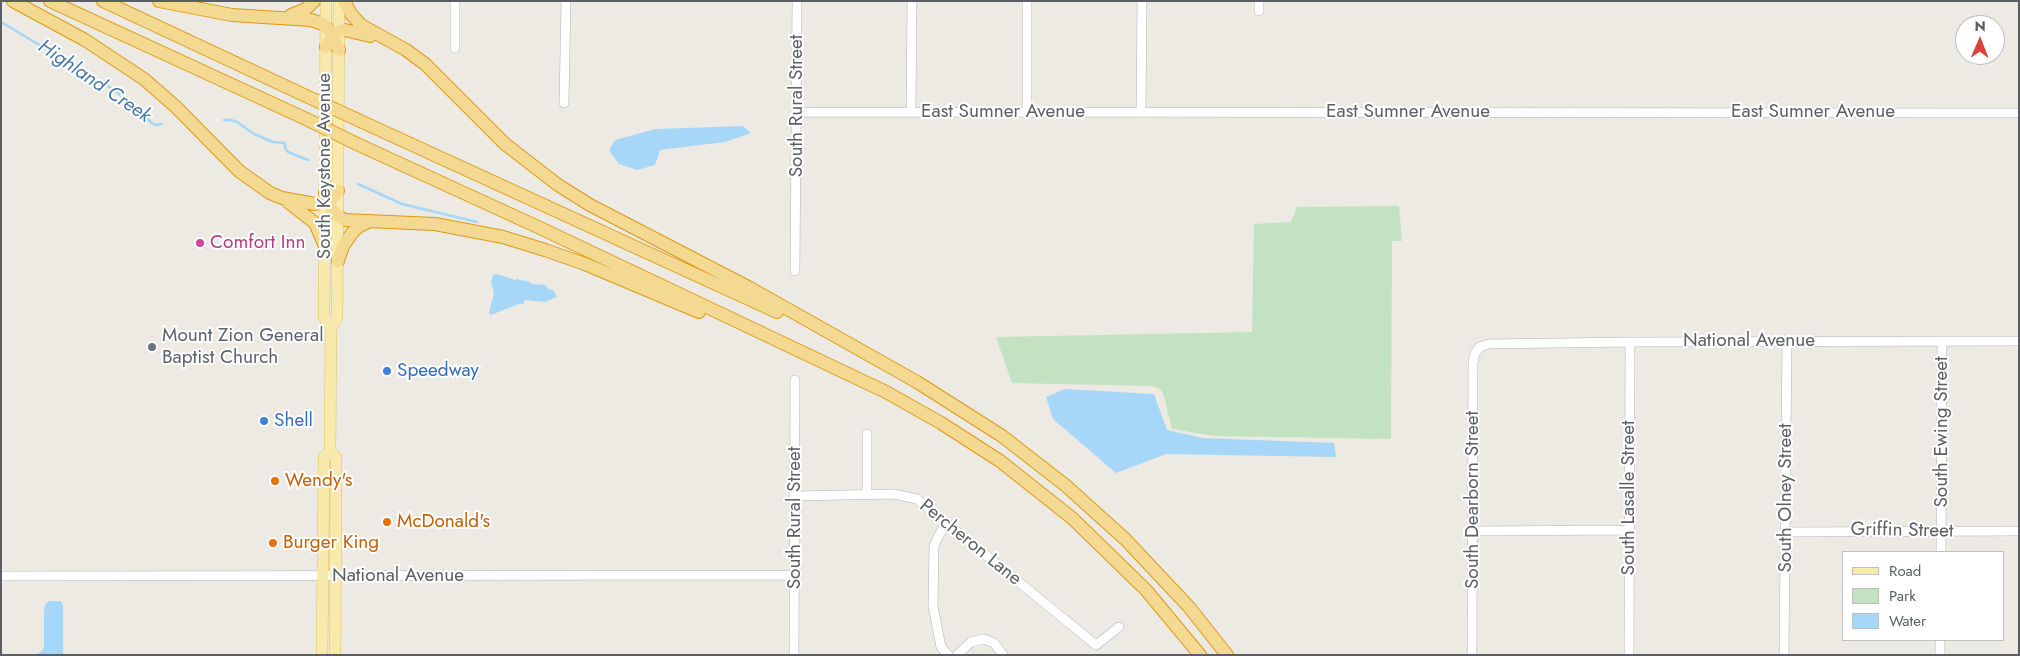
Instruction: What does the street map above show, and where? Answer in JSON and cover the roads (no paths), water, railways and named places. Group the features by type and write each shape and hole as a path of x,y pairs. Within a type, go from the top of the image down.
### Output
{"highway":[{"path":"13,1 86,40 144,79 176,107 239,172 255,184 299,208 315,223 324,244"},
{"path":"50,1 838,369 886,392 941,422 986,452 1072,518 1119,562 1155,600 1200,655"},
{"path":"102,1 852,347"},
{"path":"159,1 221,13 310,20 318,22 333,31 349,29 384,39"},
{"path":"281,17 301,12 314,1"},
{"path":"344,1 355,20 371,32 406,50 425,64 505,144 558,185 590,205 750,288 956,405 1002,436 1052,474 1101,516 1148,562 1227,655"},
{"path":"326,47 333,31"},
{"path":"333,31 339,50"},
{"path":"282,198 310,204 334,197 338,190"},
{"path":"326,199 333,212 344,220 444,226 503,238 545,250 585,264 838,369"},
{"path":"338,261 342,246 358,228 370,221"}],"main road":[{"path":"326,1 333,31"},
{"path":"333,31 340,1"},
{"name":"South Keystone Avenue","path":"326,47 324,316 331,328"},
{"name":"South Keystone Avenue","path":"322,655 324,457 330,452 331,328 337,317 339,50"},
{"name":"South Keystone Avenue","path":"330,452 336,457 335,655"}],"street":[{"path":"455,1 455,48"},
{"path":"564,103 566,1"},
{"name":"South Rural Street","path":"795,271 797,1"},
{"path":"912,1 912,112"},
{"path":"1026,112 1027,1"},
{"path":"1141,112 1142,1"},
{"path":"1259,1 1259,11"},
{"name":"East Sumner Avenue","path":"797,112 2019,112"},
{"name":"National Avenue","path":"1480,347 1494,344 1787,340 2019,341"},
{"name":"South Olney Street","path":"1784,655 1787,340"},
{"name":"South Ewing Street","path":"1941,551 1942,341"},
{"name":"South Lasalle Street","path":"1628,655 1630,342"},
{"name":"South Dearborn Street","path":"1472,655 1473,363 1475,353 1480,347"},
{"name":"South Rural Street","path":"794,655 795,380"},
{"path":"867,434 867,494"},
{"name":"Percheron Lane","path":"795,496 894,494 917,499 1096,645 1119,627"},
{"path":"947,523 934,546 933,606 941,648 948,655"},
{"path":"1473,531 1629,530"},
{"name":"Griffin Street","path":"1785,532 2019,532"},
{"name":"National Avenue","path":"1,576 795,575"},
{"path":"957,655 971,642 984,639 994,643 1003,655"},
{"path":"1940,641 1940,655"}],"water":[{"path":"743,126 751,133 725,142 660,150 655,165 637,170 619,164 609,150 615,140 656,129"},
{"path":"496,274 516,280 518,278 532,284 545,285 548,289 553,290 557,297 545,302 525,300 523,304 491,315 489,313 494,293 491,282 493,275"},
{"path":"1065,389 1154,394 1167,430 1203,438 1334,443 1336,457 1166,454 1116,473 1053,419 1046,397"},
{"path":"49,601 61,601 63,606 63,655 35,655 44,648 44,611 45,605"}],"waterway":[{"name":"Highland Creek","path":"1,22 111,88 152,123 156,125 162,124"},
{"name":"Highland Creek","path":"224,120 237,122 254,134 273,142 285,143 285,148 288,152 308,160"},
{"name":"Highland Creek","path":"358,184 402,204 477,222"}],"place":[{"name":"Comfort Inn","path":"200,243"},
{"name":"Mount Zion General Baptist Church","path":"152,347"},
{"name":"Speedway","path":"387,371"},
{"name":"Shell","path":"264,421"},
{"name":"Wendy's","path":"275,481"},
{"name":"McDonald's","path":"387,522"},
{"name":"Burger King","path":"273,543"}]}
